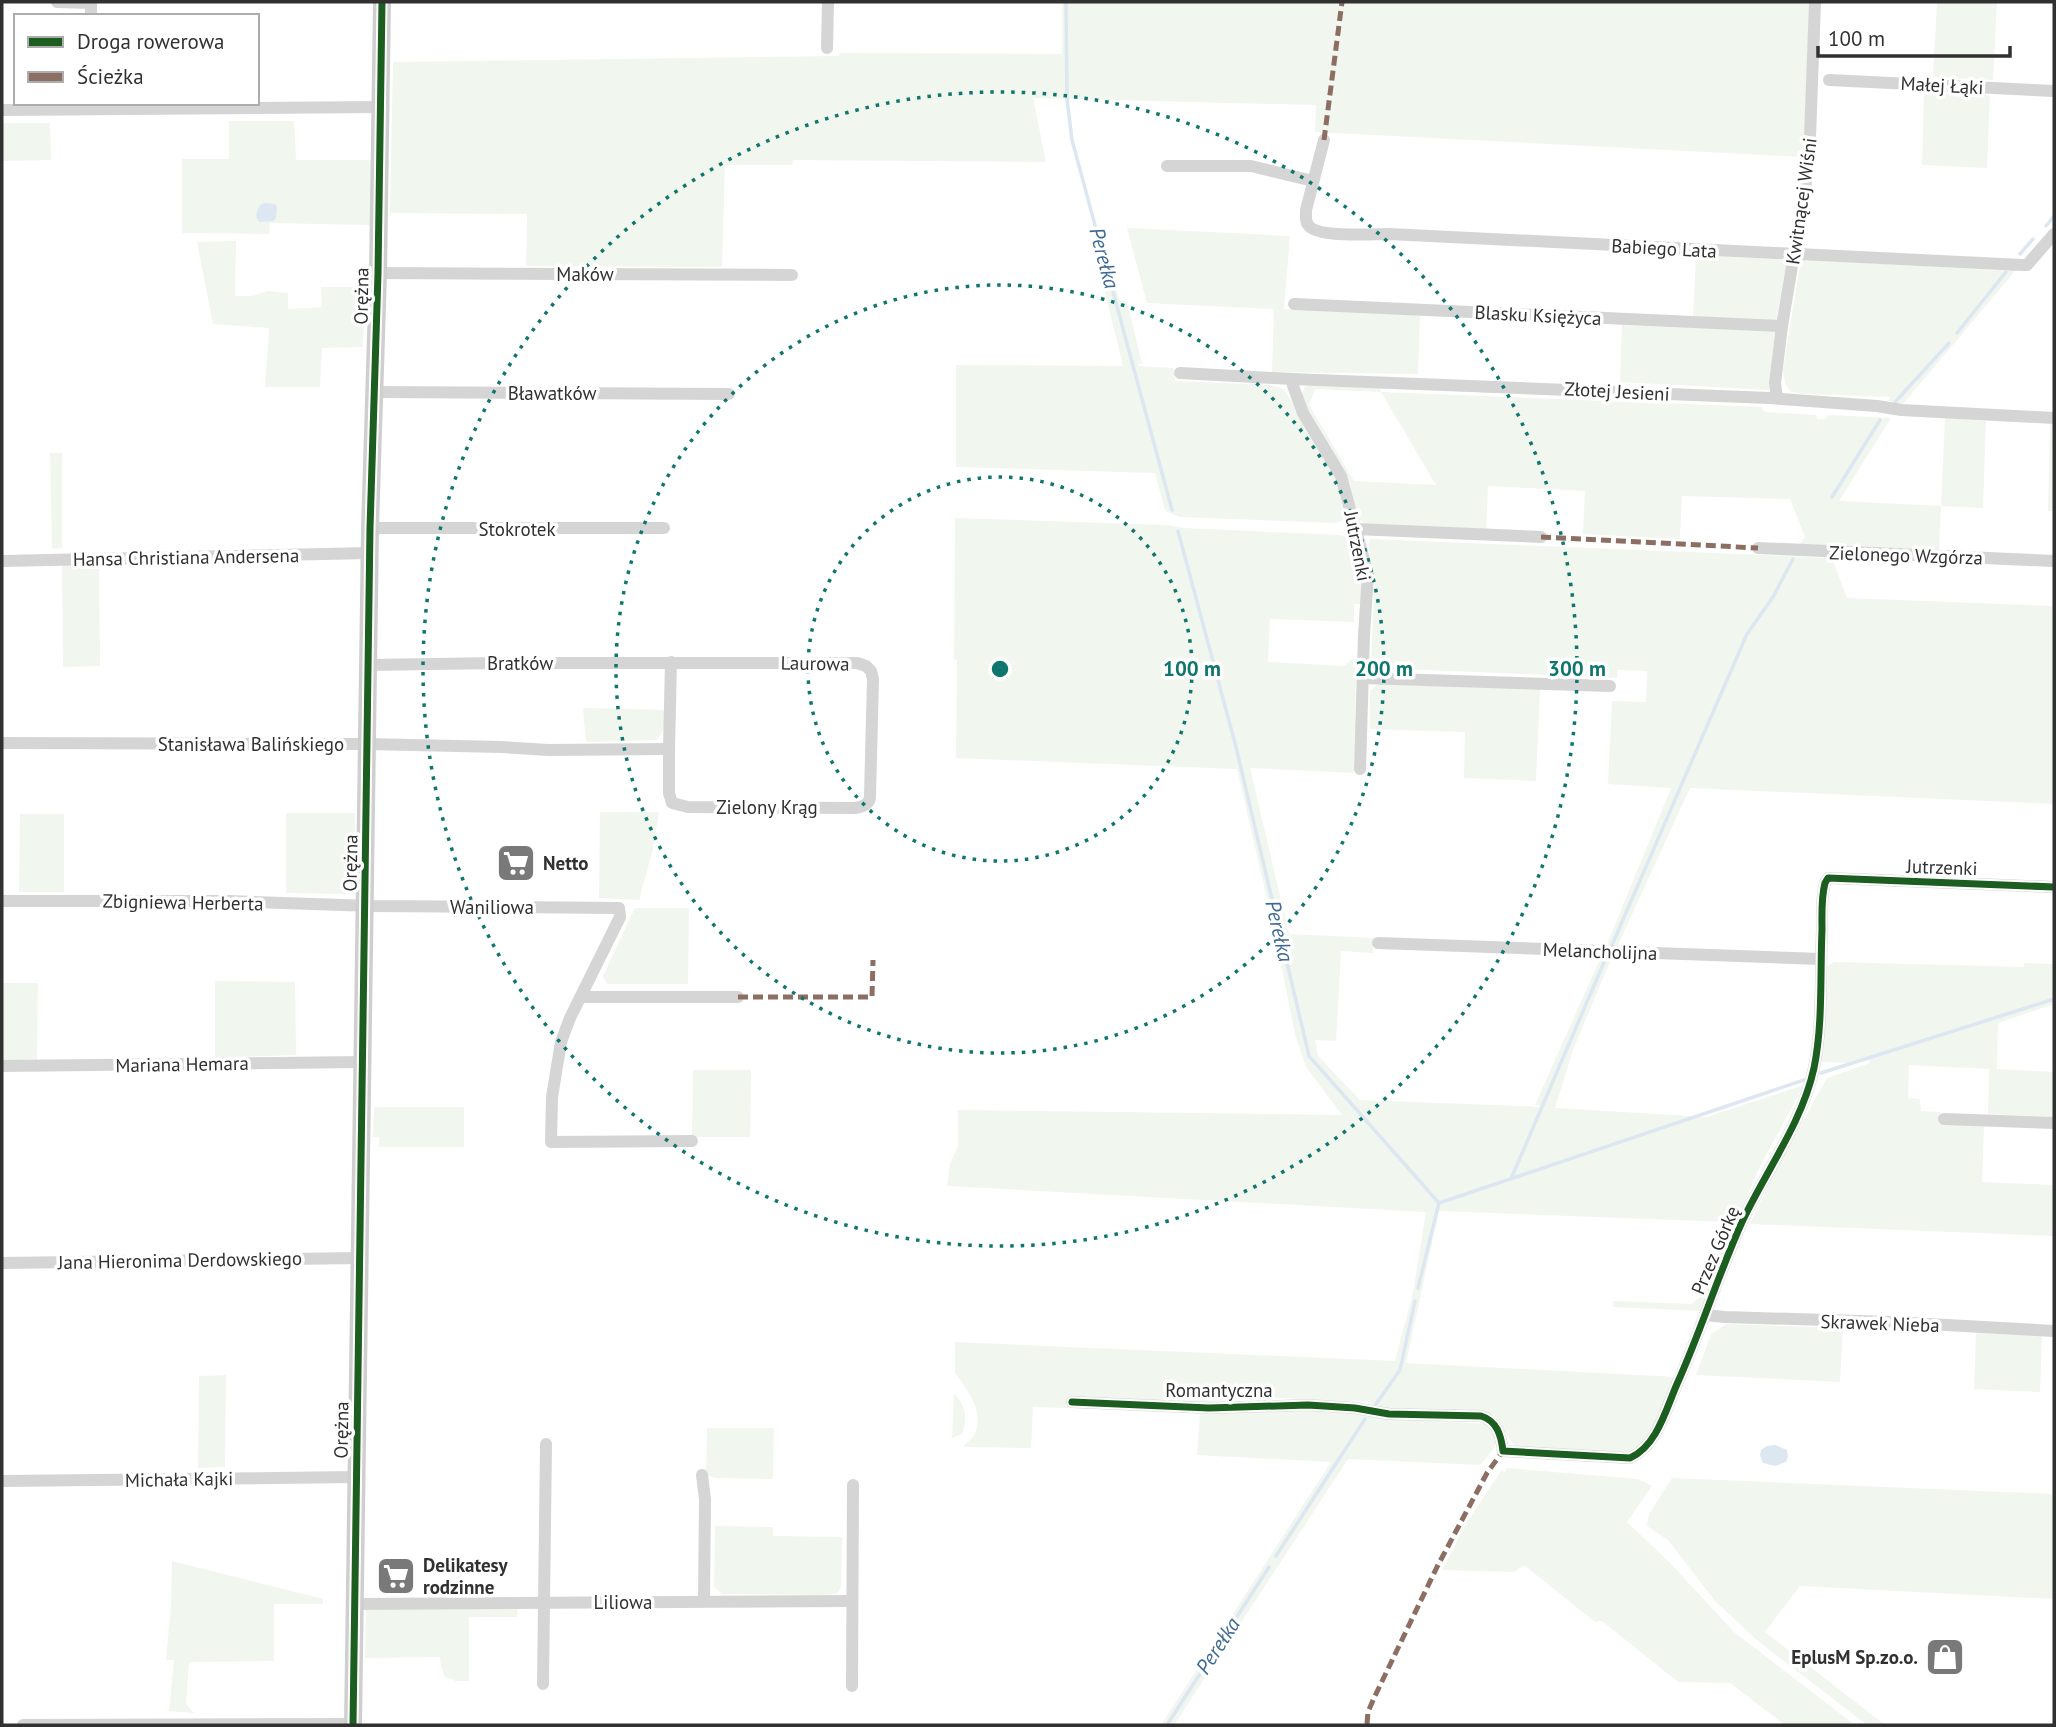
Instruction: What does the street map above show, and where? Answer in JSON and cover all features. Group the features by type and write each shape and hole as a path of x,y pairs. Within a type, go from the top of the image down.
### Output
{"street":[{"path":"57,2 91,2"},
{"name":"Orężna","path":"353,1725 370,528 378,273 382,2"},
{"path":"827,48 828,2"},
{"name":"Kwitnącej Wiśni","path":"1777,398 1775,383 1782,326 1809,164 1815,2"},
{"name":"Małej Łąki","path":"1829,80 2054,91"},
{"path":"2,110 92,106 380,107"},
{"name":"Babiego Lata","path":"1324,140 1306,210 1307,225 1317,231 1331,233 2027,265 2054,234"},
{"path":"1167,166 1251,166 1314,181"},
{"name":"Maków","path":"378,273 792,275"},
{"name":"Blasku Księżyca","path":"1294,304 1782,326"},
{"name":"Złotej Jesieni","path":"1180,373 1777,398 1901,410 2054,418"},
{"name":"Jutrzenki","path":"1292,379 1303,413 1341,476 1368,574 1360,769"},
{"name":"Bławatków","path":"374,391 729,394"},
{"name":"Stokrotek","path":"370,528 664,528"},
{"path":"1355,529 1541,537"},
{"name":"Zielonego Wzgórza","path":"1758,548 2054,561"},
{"name":"Hansa Christiana Andersena","path":"2,561 370,553"},
{"path":"669,749 671,663"},
{"name":"Bratków","path":"368,665 671,663"},
{"name":"Laurowa","path":"671,663 857,663 866,666 873,679 870,799"},
{"path":"1362,678 1610,686"},
{"name":"Stanisława Balińskiego","path":"2,743 367,744 502,747 548,751 669,749"},
{"name":"Zielony Krąg","path":"669,749 669,793 672,803 688,807 855,808 865,806 870,799"},
{"name":"Jutrzenki","path":"1828,878 2054,887"},
{"name":"Przez Górkę","path":"1503,1451 1630,1458 1641,1453 1649,1444 1697,1340 1743,1220 1788,1135 1811,1084 1818,1045 1823,889 1828,878"},
{"name":"Zbigniewa Herberta","path":"2,901 229,901 365,906"},
{"name":"Waniliowa","path":"365,906 619,908 620,916 582,997"},
{"name":"Melancholijna","path":"1378,943 1821,959"},
{"path":"692,1142 551,1142 552,1097 559,1053 570,1018 582,997 737,997"},
{"name":"Mariana Hemara","path":"2,1066 363,1062"},
{"path":"1944,1119 2054,1123"},
{"name":"Jana Hieronima Derdowskiego","path":"2,1263 359,1258"},
{"name":"Skrawek Nieba","path":"1705,1314 2054,1331"},
{"name":"Romantyczna","path":"1072,1402 1209,1408 1308,1405 1389,1414 1481,1416 1493,1423 1502,1436 1503,1451"},
{"path":"543,1684 546,1444"},
{"path":"702,1475 705,1499 704,1601"},
{"name":"Michała Kajki","path":"2,1481 356,1477"},
{"path":"852,1686 853,1485"},
{"name":"Liliowa","path":"354,1604 852,1601"},
{"path":"23,1725 353,1725"}],"shaded area":[{"path":"1062,2 1809,2 1804,157 1315,132 1316,105 1033,98 1046,162 793,160 792,165 725,165 722,267 526,266 527,214 390,213 393,62 839,56 840,53 1062,54"},
{"path":"1937,2 1997,2 1993,80 1933,77"},
{"path":"1924,93 1990,95 1987,168 1922,165"},
{"path":"229,121 294,121 296,160 373,160 371,225 270,223 269,234 182,233 182,159 229,159"},
{"path":"2,123 50,123 51,160 2,161"},
{"path":"265,203 277,206 276,218 273,221 259,222 257,211 260,205"},
{"path":"1127,228 1290,236 1284,309 1420,315 1418,374 1272,372 1274,309 1147,303"},
{"path":"236,241 235,296 252,296 268,291 288,293 288,309 322,307 321,287 365,287 363,347 322,348 320,387 265,387 269,328 213,324 197,242"},
{"path":"1696,255 1787,260 1776,322 1693,319"},
{"path":"1801,260 2016,270 1902,405 1889,401 1890,397 1791,392 1785,384 1783,370"},
{"path":"1111,271 1120,301 1127,301 1142,364 1138,366 1173,368 1175,381 1270,385 1284,389 1339,480 1349,517 1337,523 1180,517 1165,511 1155,473 956,467 956,365 1123,366 1100,272"},
{"path":"1622,325 1775,331 1769,390 1620,382"},
{"path":"1305,386 1380,388 1381,392 1761,407 1765,412 1816,415 1817,419 1826,419 1829,415 1891,418 1839,501 1941,506 1939,550 1800,544 1805,537 1790,499 1682,496 1680,539 1583,534 1585,491 1488,486 1486,531 1364,524 1359,519 1349,481 1304,407 1302,394","holes":["1315,389 1381,392 1436,485 1354,481 1309,405"]},
{"path":"1945,418 1986,421 1983,508 1941,506"},
{"path":"2050,424 2054,424 2054,511 2048,511"},
{"path":"50,453 62,453 62,548 52,549"},
{"path":"955,518 1168,525 1354,538 1364,579 1363,604 1354,604 1354,622 1270,619 1268,662 1344,666 1352,659 1356,671 1354,773 1250,768 1289,934 1373,938 1373,953 1341,951 1336,1041 1315,1040 1318,1056 1360,1100 1544,1107 1535,1105 1600,959 1611,959 1573,1050 1555,1108 1707,1117 1804,1085 1758,1170 1717,1273 1710,1270 1728,1222 1439,1211 1406,1363 1677,1377 1653,1426 1632,1452 1516,1447 1493,1414 1381,1410 1369,1402 1256,1397 1203,1403 1069,1399 1068,1408 1033,1407 1031,1448 963,1447 974,1435 978,1418 965,1386 955,1373 955,1342 1395,1361 1413,1293 1426,1212 947,1186 950,1164 958,1146 958,1110 1342,1115 1306,1067 1295,1034 1237,769 956,758"},
{"path":"1370,539 1832,558 1847,598 2054,606 2054,804 1690,788 1617,947 1606,947 1671,788 1608,784 1612,701 1646,702 1647,671 1617,670 1617,678 1381,668 1371,659 1375,578 1368,544"},
{"path":"62,565 99,566 100,666 63,667"},
{"path":"1378,684 1540,689 1536,781 1464,778 1465,732 1370,729 1370,691"},
{"path":"583,708 665,710 665,727 657,740 586,742"},
{"path":"600,812 659,812 653,849 639,900 599,898"},
{"path":"286,813 355,813 355,870 346,894 286,893"},
{"path":"20,814 64,814 64,892 19,892"},
{"path":"635,908 689,908 688,984 607,984 603,976"},
{"path":"1834,962 2024,967 2024,963 2054,964 2054,1004 1998,1023 1997,1069 2054,1072 2054,1117 1988,1114 1989,1069 1909,1065 1908,1098 1920,1099 1921,1111 1940,1112 1940,1124 1984,1126 1982,1182 2054,1185 2054,1236 1750,1224 1774,1173 1827,1078 1870,1063 1868,1056 1847,1063 1821,1062 1826,967"},
{"path":"215,981 295,982 296,1055 215,1058"},
{"path":"2,983 38,983 37,1060 2,1060"},
{"path":"693,1070 751,1070 750,1137 692,1137"},
{"path":"374,1107 464,1107 464,1147 379,1147 379,1137 373,1137"},
{"path":"1707,1279 1714,1282 1703,1311 1613,1307 1613,1301 1691,1304 1699,1298"},
{"path":"1726,1324 1843,1328 1840,1382 1696,1375 1711,1334"},
{"path":"1976,1333 2042,1336 2040,1392 1974,1389"},
{"path":"226,1375 225,1467 198,1468 199,1376"},
{"path":"954,1393 963,1407 965,1423 962,1434 952,1438"},
{"path":"1339,1411 1376,1418 1491,1424 1497,1438 1493,1450 1480,1465 1348,1459 1174,1725 1161,1725 1331,1462 1197,1455 1200,1414"},
{"path":"707,1428 774,1428 773,1479 716,1478 706,1475"},
{"path":"1775,1445 1787,1450 1786,1462 1775,1466 1763,1463 1761,1450"},
{"path":"1507,1468 1638,1479 1652,1486 1627,1522 1670,1563 1734,1632 1855,1725 1785,1725 1730,1683 1678,1682 1602,1621 1595,1622 1524,1565 1514,1572 1442,1570 1467,1522 1501,1471 1505,1472"},
{"path":"1672,1478 2054,1494 2054,1599 1800,1586 1765,1632 1885,1725 1867,1725 1758,1641 1715,1601 1668,1540 1647,1526 1649,1514"},
{"path":"715,1526 773,1527 773,1536 842,1537 841,1586 838,1593 722,1594 714,1587"},
{"path":"172,1561 323,1599 323,1604 274,1604 274,1661 189,1662 186,1704 194,1713 169,1711 174,1660 166,1660"},
{"path":"518,1608 517,1617 469,1617 469,1681 456,1681 445,1677 440,1657 365,1658 366,1610"}],"waterway":[{"name":"Perełka","path":"1066,2 1067,99 1072,140 1172,510"},
{"path":"2046,226 2054,216"},
{"path":"2020,254 2033,239"},
{"path":"1957,333 2006,272"},
{"path":"1895,402 1949,343"},
{"path":"1832,497 1880,420"},
{"name":"Perełka","path":"1178,531 1236,747 1309,1056 1439,1203 1418,1288"},
{"path":"1612,945 1747,634 1773,597 1793,559"},
{"path":"1511,1179 1605,960"},
{"path":"1821,1073 2054,999"},
{"path":"1439,1203 1804,1080"},
{"name":"Perełka","path":"1376,1404 1400,1370 1415,1301"},
{"name":"Perełka","path":"1276,1556 1365,1419"},
{"name":"Perełka","path":"1167,1725 1269,1567"}],"marked path":[{"path":"1324,140 1342,2"},
{"path":"1541,537 1758,548"},
{"path":"738,997 872,997 873,960"},
{"path":"1367,1724 1368,1712 1374,1698 1437,1567 1487,1473 1503,1451"}],"cycle path":[{"path":"353,1725 370,528 378,273 382,2"},
{"path":"1072,1402 1209,1408 1308,1405 1355,1408 1389,1414 1481,1416 1491,1421 1497,1429 1503,1451 1630,1458 1647,1445 1660,1426 1742,1222 1792,1127 1808,1088 1819,1034 1822,901 1828,878 2054,887"}],"place":[{"name":"Netto","path":"516,863"},
{"name":"Delikatesy rodzinne","path":"396,1576"},
{"name":"EplusM Sp.zo.o.","path":"1945,1657"}]}
